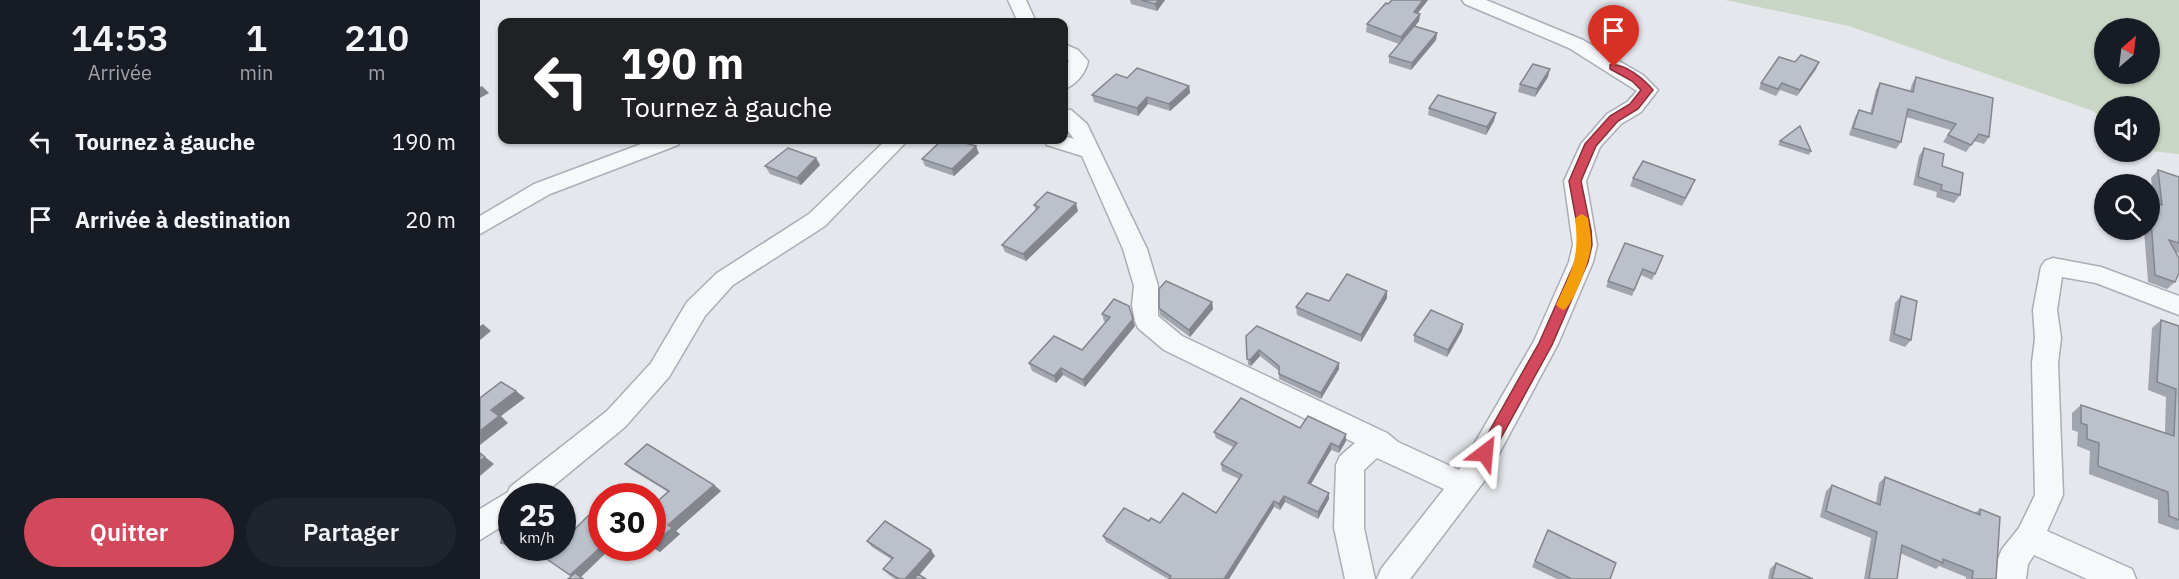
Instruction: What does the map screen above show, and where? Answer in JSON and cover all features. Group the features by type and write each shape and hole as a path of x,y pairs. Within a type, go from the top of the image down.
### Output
{"street":[{"path":"1017,0 1025,18"},
{"path":"1392,579 1475,471 1545,345 1581,262 1585,245 1575,181 1591,144 1614,119 1634,107 1648,90 1636,79 1580,46 1471,0"},
{"path":"1068,52 1078,57 1080,61 1079,66 1068,78"},
{"path":"1068,118 1080,129 1135,249 1146,286 1144,305 1147,321 1173,342 1377,441 1388,451 1464,484"},
{"path":"480,226 542,189 660,144"},
{"path":"536,483 616,419 660,370 696,309 724,279 816,220 894,144"},
{"path":"1066,144 1089,152"},
{"path":"2011,579 2013,559 2029,538 2049,495 2048,395 2045,363 2048,338 2045,310 2053,267 2067,267 2111,280 2179,306"},
{"path":"1360,579 1349,528 1350,465 1377,441"},
{"path":"480,526 498,513"},
{"path":"2029,538 2121,579"}],"green space":[{"path":"1725,0 2179,0 2179,154 2160,152 2160,96 2094,96 2093,111 1849,26"}],"building":[{"path":"1141,0 1159,0 1155,4"},
{"path":"1392,0 1423,0 1414,12 1420,14 1401,37 1367,24 1386,3"},
{"path":"1414,26 1437,33 1412,63 1389,56"},
{"path":"1801,55 1819,62 1800,90 1782,83 1778,89 1761,83 1779,57 1795,62"},
{"path":"1533,64 1550,69 1537,89 1520,84"},
{"path":"1137,68 1189,86 1169,104 1147,97 1137,108 1092,95 1116,74 1127,78"},
{"path":"1916,77 1993,98 1989,137 1979,134 1971,145 1948,135 1956,124 1908,109 1901,142 1853,128 1859,110 1872,114 1880,83 1913,92"},
{"path":"1438,95 1496,113 1487,127 1429,108"},
{"path":"1800,126 1811,151 1780,141"},
{"path":"938,144 976,146 952,169 922,159"},
{"path":"788,148 816,158 797,178 765,166"},
{"path":"1924,148 1944,154 1942,166 1963,173 1960,195 1941,190 1942,185 1918,177"},
{"path":"1643,161 1695,180 1685,198 1633,178"},
{"path":"2158,170 2179,177 2179,243 2169,240 2179,258 2179,273 2175,282 2155,275 2152,240 2160,240 2160,204 2162,205"},
{"path":"1047,192 1076,203 1023,254 1002,245 1039,207 1034,205"},
{"path":"1625,243 1663,256 1655,274 1643,269 1634,290 1608,281"},
{"path":"1347,274 1387,291 1361,335 1296,307 1307,293 1329,301"},
{"path":"1166,281 1212,302 1189,330 1159,308 1159,289"},
{"path":"1901,296 1917,301 1911,340 1894,334"},
{"path":"1114,299 1129,306 1133,319 1083,380 1061,368 1054,376 1029,363 1054,336 1082,350 1110,317 1102,314"},
{"path":"1431,310 1463,324 1448,350 1414,335"},
{"path":"2161,320 2179,326 2179,520 2169,516 2168,492 2098,466 2099,443 2087,439 2087,425 2081,423 2081,405 2174,436 2176,389 2157,382"},
{"path":"1257,326 1339,363 1321,393 1279,374 1279,366 1259,350 1250,360 1247,359 1246,336"},
{"path":"501,382 516,391 491,410 499,416 480,431 480,398"},
{"path":"1241,398 1300,428 1308,416 1346,434 1339,447 1331,443 1308,483 1329,493 1318,512 1284,496 1279,504 1274,501 1224,579 1169,579 1171,576 1103,536 1124,508 1149,521 1151,518 1160,523 1183,493 1216,513 1242,475 1221,464 1237,443 1214,432"},
{"path":"647,444 714,485 668,525 672,528 666,533 666,494 669,491 666,489 666,483 656,483 625,464"},
{"path":"1885,477 1980,515 1980,509 2000,517 1996,579 1972,579 1973,571 1943,559 1943,563 1902,545 1897,579 1869,579 1877,532 1826,511 1832,485 1880,505"},
{"path":"588,516 588,559 570,575 550,561 576,561 576,528"},
{"path":"885,521 931,550 905,579 899,579 883,569 893,558 867,541"},
{"path":"1548,530 1616,563 1610,579 1570,579 1535,561"},
{"path":"1776,563 1813,579 1772,579"},
{"path":"575,573 583,579 568,579"},
{"path":"918,574 926,579 914,579"}],"slow traffic":[{"path":"1563,305 1581,262 1585,245 1582,218"}],"route":[{"path":"1485,453 1545,345 1581,262 1585,245 1584,230 1575,181 1591,144 1614,119 1634,107 1648,90 1636,79 1614,67"}]}
